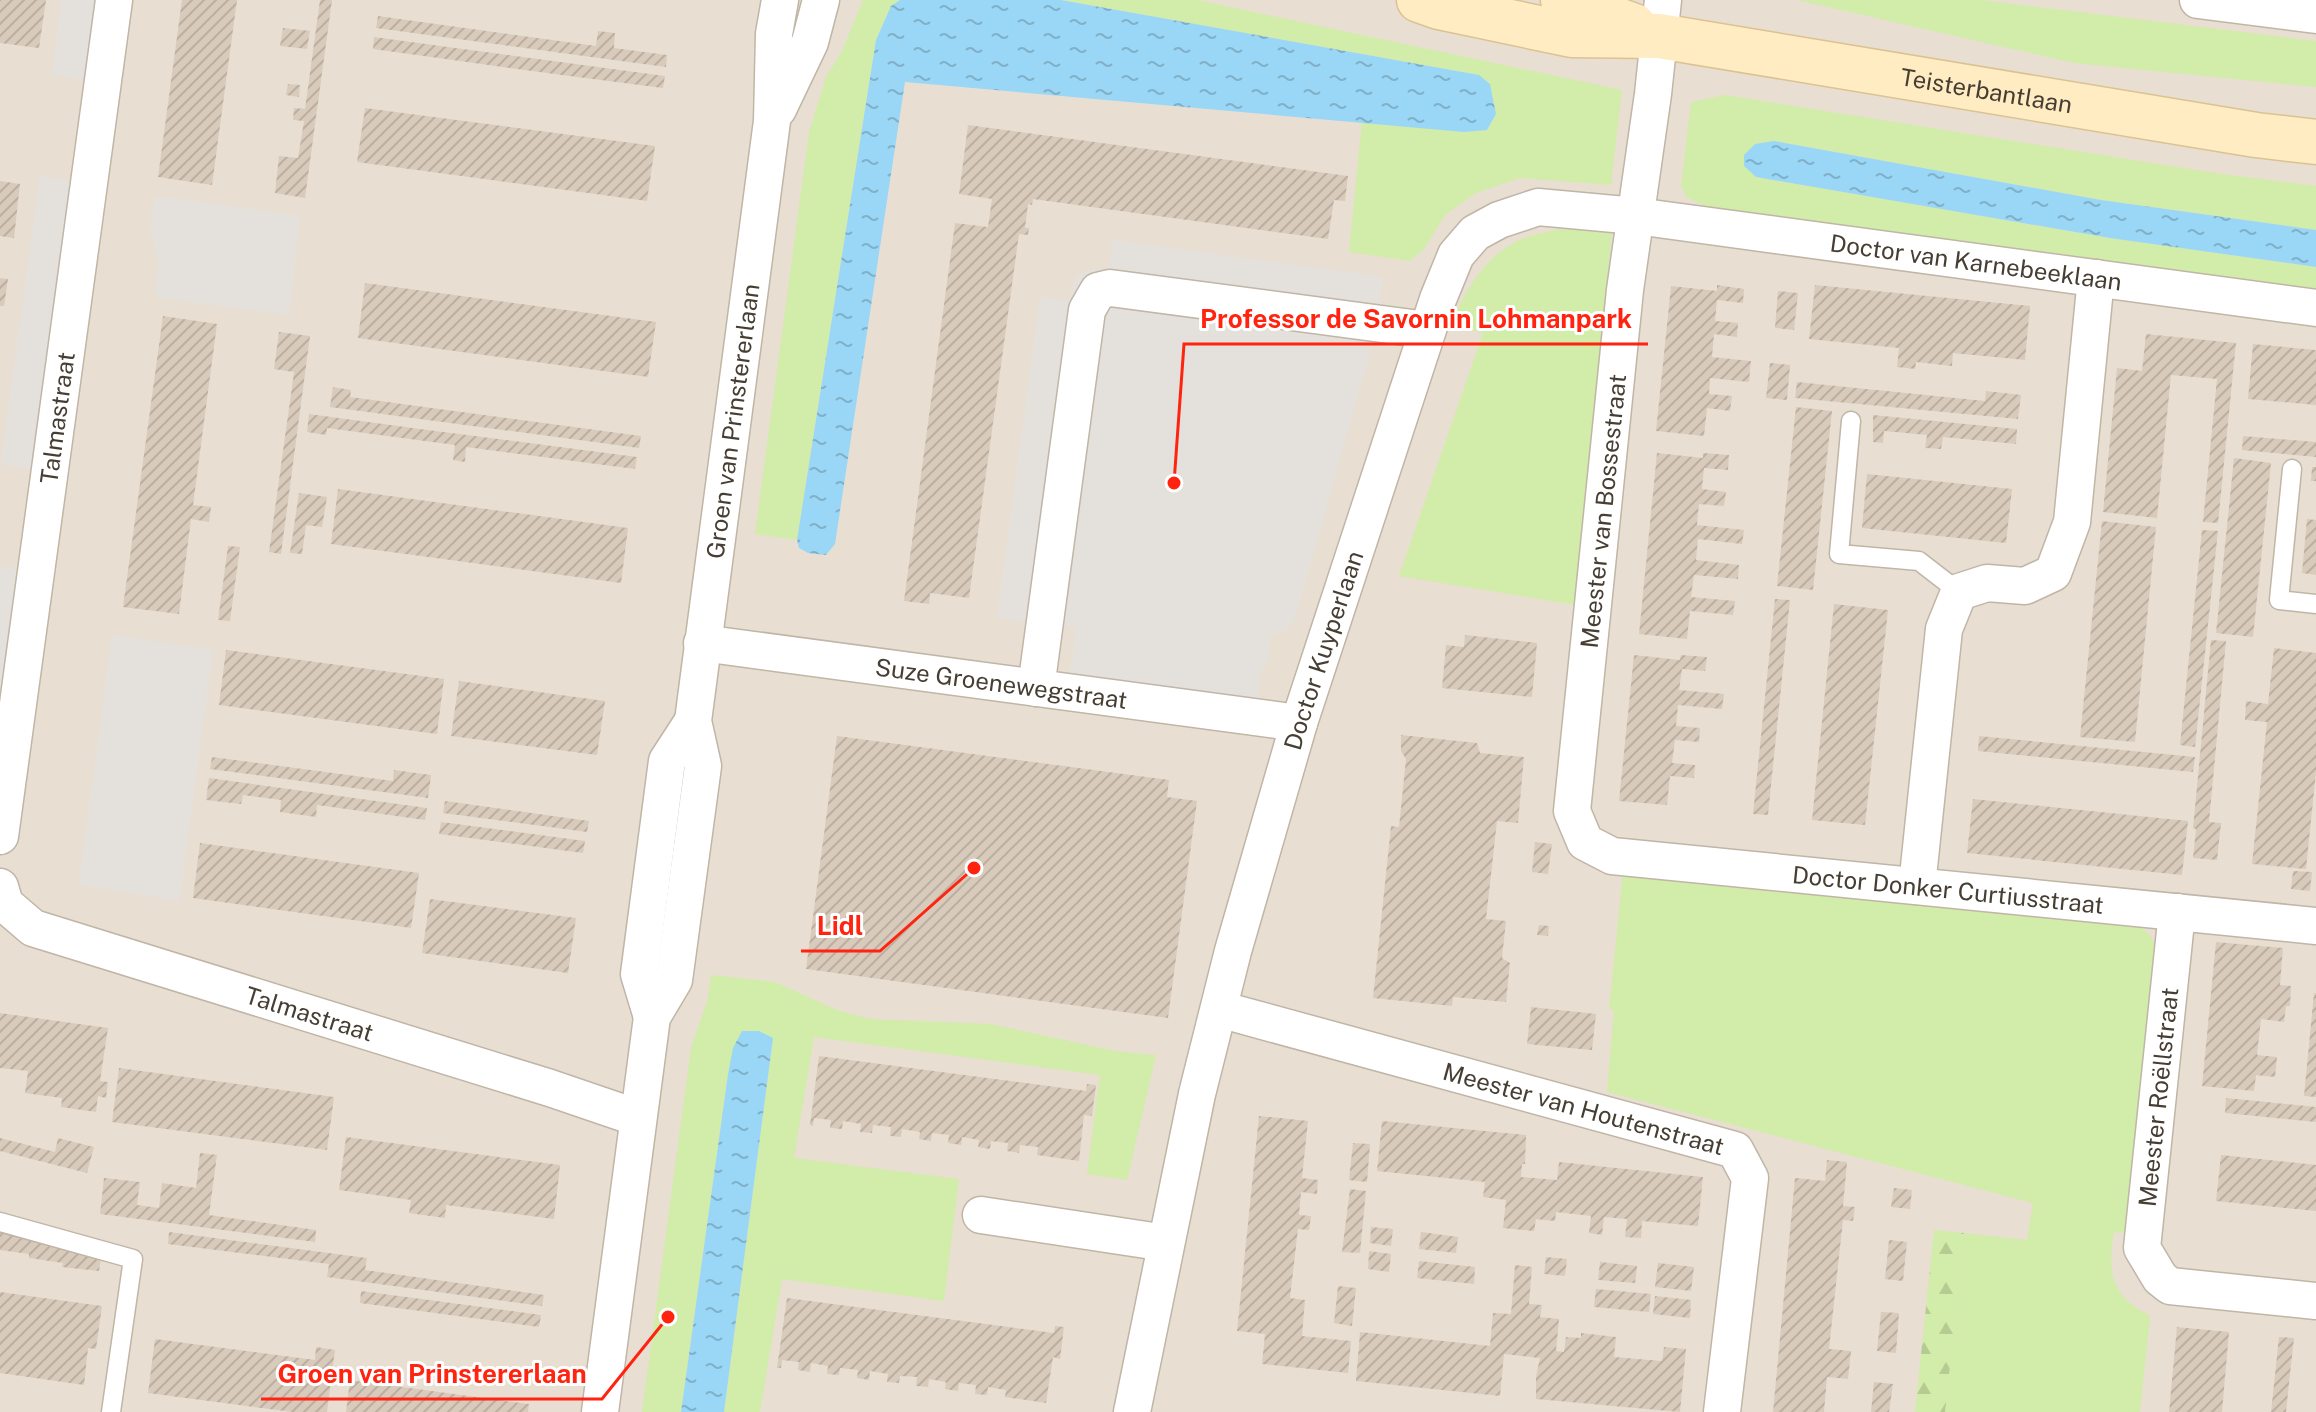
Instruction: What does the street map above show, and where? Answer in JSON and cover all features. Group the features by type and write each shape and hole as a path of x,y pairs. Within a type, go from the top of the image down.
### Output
{"main road":[{"name":"Teisterbantlaan","path":"1419,0 1572,35 1661,18"},
{"name":"Teisterbantlaan","path":"1563,0 2256,135 2316,142"}],"street":[{"name":"Talmastraat","path":"0,836 114,0"},
{"name":"Groen van Prinstererlaan","path":"600,1412 652,1017 639,974 667,761 693,721 772,121 774,34 780,0"},
{"name":"Groen van Prinstererlaan","path":"772,121 810,42 821,0"},
{"path":"2198,0 2316,15"},
{"name":"Meester van Bossestraat","path":"1585,842 1572,811 1625,290 1661,18"},
{"name":"Doctor Kuyperlaan","path":"1132,1412 1197,1094 1299,723 1427,330 1456,255 1475,233 1499,220 1538,207 1636,216"},
{"name":"Doctor van Karnebeeklaan","path":"1636,216 2316,308"},
{"path":"1917,886 1944,629 1959,592 1987,583 2025,586 2053,573 2072,522 2096,278"},
{"path":"1036,688 1087,310 1098,291 1110,288 1427,330"},
{"name":"Suze Groenewegstraat","path":"702,643 1299,723"},
{"name":"Doctor Donker Curtiusstraat","path":"1585,842 1612,856 2316,926"},
{"name":"Talmastraat","path":"0,887 5,904 33,928 638,1118"},
{"name":"Meester Roëllstraat","path":"2177,912 2142,1248 2160,1278 2170,1286 2316,1301"},
{"name":"Meester van Houtenstraat","path":"1219,1009 1735,1150 1750,1178 1722,1412"},
{"path":"981,1215 1166,1243"}],"lane":[{"path":"1851,421 1839,554 1919,561 1959,592"},
{"path":"2292,469 2279,600 2316,604"},
{"path":"0,1222 133,1259 111,1412"}],"shaded area":[{"path":"0,0 2316,0 2316,1412 0,1412"},
{"path":"62,0 95,0 84,80 52,74"},
{"path":"40,176 71,181 31,469 1,464"},
{"path":"155,196 300,216 289,315 155,297 159,264 150,228"},
{"path":"1113,240 1383,277 1371,348 1295,619 1285,631 1271,635 1267,663 1261,669 1258,699 1070,674 1076,628 997,618 1040,297 1069,301 1077,277 1086,270 1109,269"},
{"path":"0,567 18,570 0,704"},
{"path":"112,635 213,650 179,901 79,884"}],"green space":[{"path":"863,0 900,0 891,6 876,40 797,540 755,534 809,132 826,77 841,53"},
{"path":"1061,0 1197,0 1622,90 1611,185 1520,178 1476,193 1445,215 1424,249 1410,261 1349,252 1362,121 1464,132 1487,130 1496,114 1490,84 1478,75"},
{"path":"1797,0 1981,0 2316,41 2316,87 2074,63"},
{"path":"1725,95 2215,173 2316,186 2316,230 2101,200 1774,141 1755,144 1756,177 2110,238 2316,267 2316,299 1716,211 1686,197 1681,186 1691,102"},
{"path":"1558,229 1612,231 1576,605 1399,576 1483,333 1450,325 1468,289 1484,267 1503,249 1530,236"},
{"path":"1623,871 2134,922 2149,934 2157,948 2128,1233 2114,1232 2111,1260 2120,1292 2150,1316 2140,1412 1945,1412 1964,1233 2027,1240 2033,1203 1607,1092 1614,1010 1609,1009"},
{"path":"711,975 775,982 837,1010 870,1019 991,1024 1115,1051 1156,1055 1127,1180 1087,1174 1100,1075 814,1037 794,1158 959,1179 944,1301 782,1279 760,1412 724,1412 773,1038 728,1074 681,1412 642,1412 691,1048 708,998"},
{"path":"1934,1230 1964,1233 1945,1412 1915,1412"}],"water":[{"path":"900,0 1061,0 1479,75 1490,84 1496,114 1487,130 1464,132 905,82 835,544 826,555 808,553 799,548 797,540 876,40 891,6"},
{"path":"1774,141 2101,200 2316,230 2316,267 2110,238 1756,177 1744,166 1744,155 1755,144"},
{"path":"742,1031 759,1031 773,1038 724,1412 681,1412 728,1074 733,1048"}],"building":[{"path":"0,0 46,0 39,48 0,43"},
{"path":"182,0 237,0 212,185 158,177"},
{"path":"320,0 332,0 305,198 275,193 279,156 298,158 304,121 293,120 294,108 305,109"},
{"path":"378,16 596,46 598,31 615,33 614,48 667,55 666,67 376,28"},
{"path":"283,28 310,31 307,49 280,46"},
{"path":"374,37 665,76 663,88 554,74 373,49"},
{"path":"288,84 300,85 299,97 286,95"},
{"path":"365,108 655,146 647,201 357,162"},
{"path":"968,125 1348,176 1345,201 1334,200 1328,239 1033,199 1032,205 1028,204 1025,228 1029,228 1028,235 1019,234 969,598 930,593 929,604 904,601 955,223 988,227 992,199 959,194"},
{"path":"0,181 20,184 14,238 0,236"},
{"path":"0,278 8,279 4,306 0,306"},
{"path":"365,283 656,322 648,377 358,338"},
{"path":"1717,285 1744,289 1743,303 1717,300 1715,321 1738,323 1737,337 1714,334 1712,357 1751,361 1749,382 1710,378 1709,394 1732,396 1730,411 1707,408 1704,436 1656,431 1671,286 1717,291"},
{"path":"1815,285 2030,306 2025,360 1953,353 1952,366 1916,362 1915,369 1897,367 1899,348 1809,339"},
{"path":"1778,291 1798,293 1794,330 1775,328"},
{"path":"163,316 217,324 193,505 211,507 209,522 191,519 179,614 123,607"},
{"path":"279,332 310,336 281,554 269,552 294,372 274,369"},
{"path":"2146,334 2236,343 2218,523 2203,522 2217,379 2171,375 2157,518 2103,512 2117,368 2142,371"},
{"path":"2253,344 2316,350 2316,405 2248,399"},
{"path":"1770,363 1790,365 1787,400 1766,398"},
{"path":"1797,382 1985,401 1986,391 2021,395 2018,419 1795,398"},
{"path":"333,387 351,390 350,397 641,436 639,448 330,407"},
{"path":"1796,407 1832,411 1813,590 1777,586"},
{"path":"309,414 637,457 635,469 466,447 465,462 453,460 455,445 327,428 326,435 307,432"},
{"path":"1873,415 2017,429 2016,444 1943,437 1941,449 1925,448 1927,435 1884,431 1883,443 1873,442"},
{"path":"2243,436 2316,442 2316,457 2242,450"},
{"path":"1657,453 1703,458 1703,453 1729,455 1728,470 1704,468 1702,489 1726,492 1724,506 1699,504 1697,525 1744,530 1742,544 1698,539 1696,560 1739,565 1738,579 1694,575 1691,597 1735,601 1733,615 1690,611 1687,639 1639,634"},
{"path":"2234,458 2271,463 2253,637 2216,633"},
{"path":"2312,467 2316,467 2316,481 2311,481"},
{"path":"1867,474 2012,489 2006,543 1862,528"},
{"path":"338,489 628,528 621,583 331,544"},
{"path":"299,493 327,497 322,527 306,525 302,554 290,553"},
{"path":"2307,519 2316,520 2316,575 2302,573"},
{"path":"2102,521 2156,527 2135,742 2080,737"},
{"path":"2202,530 2218,531 2195,747 2180,745"},
{"path":"228,546 240,547 230,621 218,620"},
{"path":"1775,599 1790,600 1768,815 1753,814"},
{"path":"1834,604 1888,610 1865,825 1812,820"},
{"path":"1465,635 1537,643 1532,697 1442,688 1446,645 1464,647"},
{"path":"2211,640 2226,641 2209,822 2221,823 2217,860 2193,858 2196,829 2193,828"},
{"path":"2274,648 2316,653 2316,772 2306,869 2252,864 2267,722 2245,720 2246,701 2268,704"},
{"path":"226,650 444,679 437,734 219,705"},
{"path":"1634,655 1680,660 1681,655 1707,657 1705,671 1682,669 1679,690 1724,694 1722,709 1678,705 1676,726 1700,728 1699,742 1675,740 1672,763 1695,765 1694,778 1670,776 1667,805 1619,801"},
{"path":"459,681 605,701 597,755 451,736"},
{"path":"1401,735 1477,743 1480,753 1524,757 1518,823 1497,821 1486,919 1506,921 1502,958 1510,963 1506,1002 1453,997 1452,1006 1373,998 1391,826 1399,827 1406,759 1401,751"},
{"path":"837,736 1169,780 1167,797 1197,801 1168,1018 806,969"},
{"path":"1979,736 2195,757 2193,772 1978,751"},
{"path":"212,757 393,781 394,770 431,775 428,798 210,769"},
{"path":"209,778 427,808 425,820 317,805 316,817 280,812 281,800 243,795 241,804 206,800"},
{"path":"1973,799 2188,821 2182,875 1967,853"},
{"path":"445,801 589,821 587,832 443,813"},
{"path":"441,822 585,841 583,853 439,834"},
{"path":"1535,842 1552,844 1548,874 1532,872"},
{"path":"200,843 419,873 411,928 193,898"},
{"path":"2293,871 2312,872 2310,891 2291,889"},
{"path":"430,899 576,918 568,973 422,953"},
{"path":"1539,925 1549,926 1548,936 1537,935"},
{"path":"2216,942 2283,948 2280,985 2291,986 2290,1006 2286,1006 2284,1022 2261,1019 2257,1055 2277,1057 2275,1077 2256,1075 2254,1091 2202,1086"},
{"path":"2316,993 2316,1097 2304,1096"},
{"path":"1531,1007 1596,1014 1592,1050 1527,1044"},
{"path":"0,1013 108,1028 100,1081 108,1082 106,1098 98,1096 96,1112 61,1107 62,1098 25,1093 28,1071 0,1068"},
{"path":"819,1056 1086,1091 1087,1084 1096,1085 1092,1116 1084,1115 1079,1161 1037,1155 1038,1147 1020,1145 1019,1153 1007,1151 1008,1143 991,1141 990,1149 978,1147 979,1140 962,1137 961,1145 948,1143 949,1135 932,1133 931,1141 919,1139 920,1132 902,1129 901,1137 890,1136 891,1127 873,1125 872,1133 860,1132 861,1124 843,1121 842,1129 830,1128 831,1120 814,1118 813,1126 810,1125"},
{"path":"119,1068 334,1097 327,1150 112,1122"},
{"path":"2226,1098 2316,1107 2316,1122 2225,1113"},
{"path":"1259,1116 1308,1121 1302,1178 1318,1180 1317,1194 1301,1192 1299,1215 1311,1216 1309,1230 1298,1229 1290,1298 1305,1300 1302,1336 1351,1341 1348,1373 1262,1364 1265,1334 1237,1331"},
{"path":"1382,1121 1526,1135 1525,1164 1522,1164 1521,1177 1557,1180 1559,1162 1703,1177 1698,1226 1642,1221 1641,1238 1625,1237 1627,1219 1604,1217 1602,1235 1589,1233 1591,1216 1556,1212 1555,1221 1536,1219 1534,1231 1503,1228 1506,1200 1483,1197 1485,1182 1377,1171"},
{"path":"346,1137 560,1165 554,1219 446,1205 445,1218 409,1213 411,1200 339,1190"},
{"path":"0,1138 55,1152 58,1138 94,1147 87,1173 0,1151"},
{"path":"1353,1143 1370,1144 1367,1182 1349,1180"},
{"path":"200,1153 217,1155 209,1215 316,1230 315,1242 100,1214 104,1178 140,1182 137,1205 159,1208 162,1183 196,1188"},
{"path":"2221,1155 2316,1165 2316,1211 2216,1201"},
{"path":"1827,1160 1847,1162 1843,1206 1855,1207 1853,1221 1843,1220 1829,1349 1851,1351 1848,1379 1827,1377 1824,1412 1773,1412 1795,1178 1825,1181"},
{"path":"1894,1188 1912,1190 1910,1209 1891,1207"},
{"path":"1350,1189 1366,1191 1360,1253 1342,1252"},
{"path":"1371,1227 1393,1229 1391,1246 1370,1243"},
{"path":"0,1232 101,1258 99,1271 62,1267 63,1263 0,1250"},
{"path":"169,1232 367,1258 365,1270 544,1295 542,1306 327,1277 329,1264 168,1244"},
{"path":"1421,1232 1458,1237 1456,1253 1419,1249"},
{"path":"1889,1240 1907,1242 1903,1281 1885,1279"},
{"path":"1369,1251 1391,1254 1389,1272 1368,1269"},
{"path":"1546,1257 1567,1259 1565,1276 1544,1274"},
{"path":"1419,1261 1475,1267 1474,1284 1417,1278"},
{"path":"1600,1262 1637,1266 1635,1283 1598,1280"},
{"path":"1658,1263 1694,1267 1691,1291 1655,1287"},
{"path":"1515,1265 1532,1267 1529,1304 1542,1305 1540,1317 1559,1319 1556,1351 1564,1352 1566,1337 1581,1338 1581,1333 1616,1337 1614,1357 1662,1361 1664,1347 1686,1349 1680,1412 1536,1399 1540,1358 1504,1354 1500,1396 1356,1381 1360,1332 1490,1346 1493,1313 1511,1314"},
{"path":"1338,1286 1356,1288 1352,1326 1334,1323"},
{"path":"1596,1289 1651,1294 1649,1312 1594,1307"},
{"path":"361,1291 541,1315 539,1327 360,1303"},
{"path":"0,1292 102,1306 96,1349 88,1348 84,1385 0,1373"},
{"path":"1655,1296 1691,1300 1690,1318 1653,1314"},
{"path":"787,1298 1054,1333 1055,1326 1064,1327 1060,1359 1053,1357 1046,1403 1005,1397 1006,1390 988,1387 987,1395 975,1394 976,1385 959,1383 958,1391 945,1389 946,1382 929,1379 928,1387 916,1386 917,1377 900,1376 899,1383 887,1382 888,1374 870,1371 869,1380 857,1378 858,1370 840,1368 839,1375 827,1374 828,1366 811,1363 810,1372 798,1370 799,1362 782,1360 781,1368 777,1368"},
{"path":"1881,1312 1899,1313 1896,1353 1877,1351"},
{"path":"2177,1327 2229,1332 2222,1412 2169,1412"},
{"path":"2279,1337 2294,1338 2286,1412 2271,1412"},
{"path":"155,1339 315,1360 316,1347 335,1350 327,1412 292,1412 148,1393"},
{"path":"350,1380 529,1404 528,1412 346,1412"},
{"path":"1874,1382 1893,1384 1889,1412 1871,1412"}],"place":[{"name":"Professor de Savornin Lohmanpark","path":"1174,483"},
{"name":"Lidl","path":"974,868"},
{"name":"Groen van Prinstererlaan","path":"668,1317"}]}
